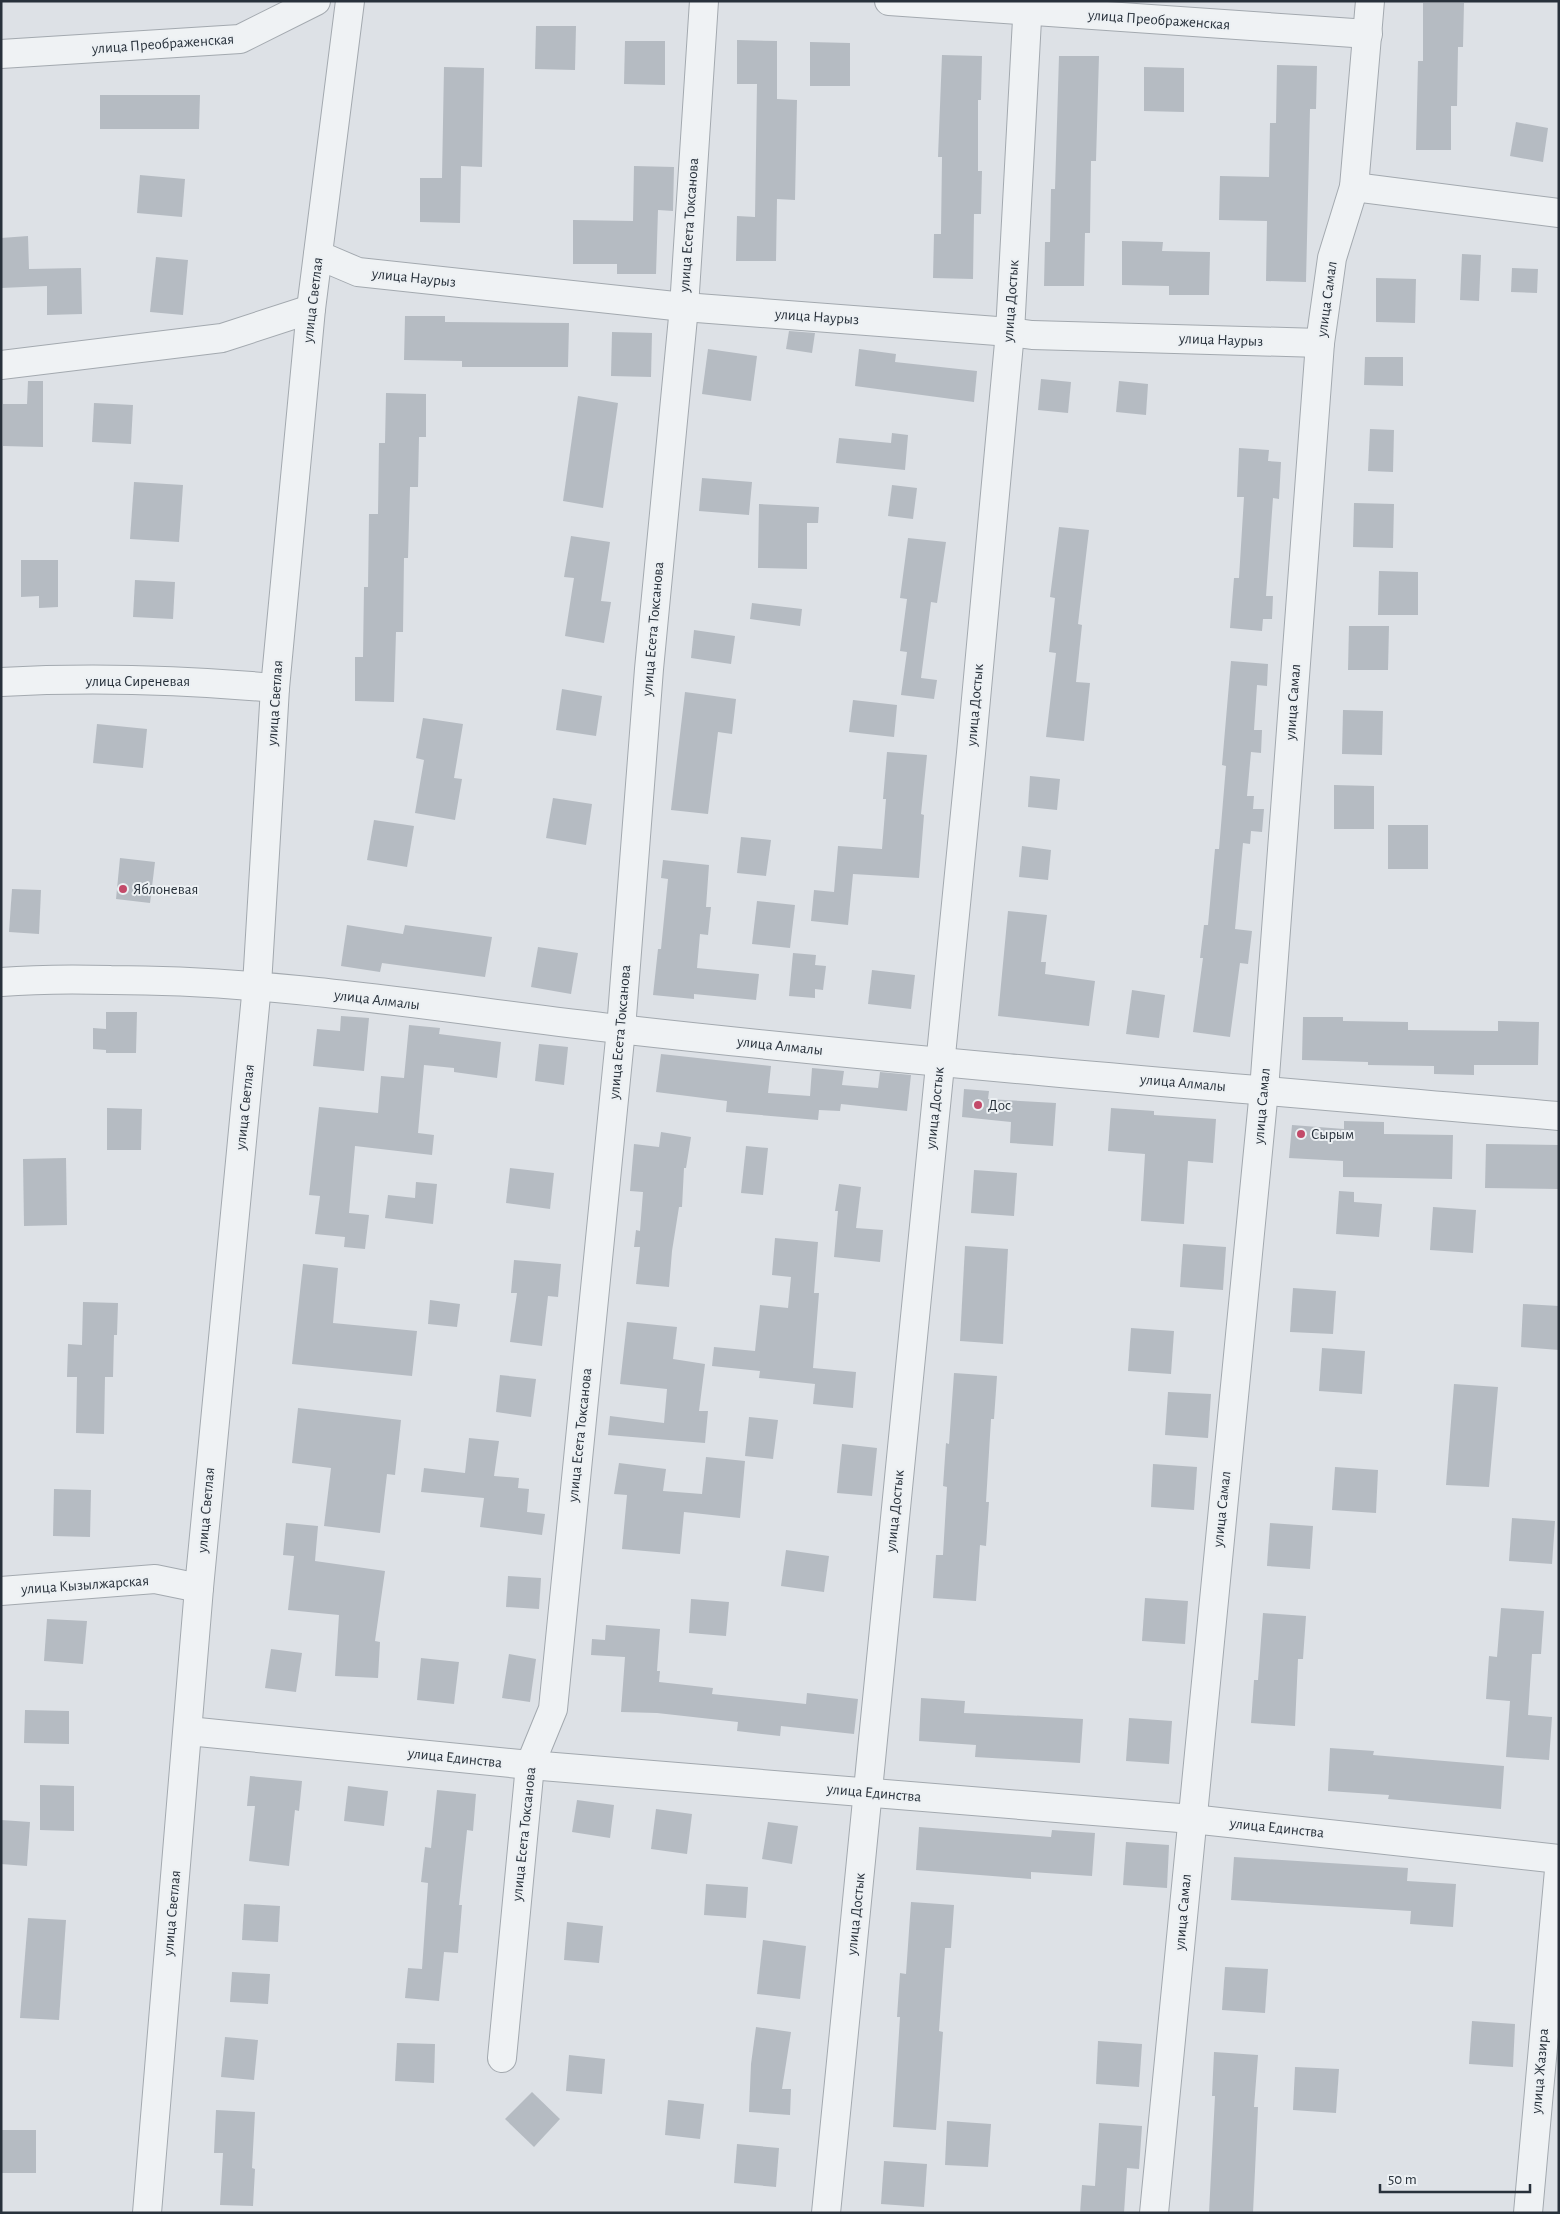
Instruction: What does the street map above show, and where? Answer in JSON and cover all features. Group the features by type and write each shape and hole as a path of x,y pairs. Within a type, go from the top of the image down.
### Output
{"street":[{"name":"улица Преображенская","path":"1,54 240,39 316,1"},
{"name":"улица Светлая","path":"147,2213 199,1588 257,985 275,688 311,308 350,1"},
{"name":"улица Есета Токсанова","path":"502,2058 530,1765 553,1710 621,1029 649,669 684,307 704,1"},
{"name":"улица Преображенская","path":"889,1 1028,6 1368,34"},
{"name":"улица Самал","path":"1154,2213 1264,1090 1320,343 1332,258 1354,187 1370,1"},
{"name":"улица Достык","path":"826,2213 1010,332 1028,6"},
{"path":"1354,187 1559,213"},
{"name":"улица Наурыз","path":"318,255 358,272 684,307 1032,335 1320,343"},
{"path":"1,365 222,338 311,308"},
{"name":"улица Сиреневая","path":"1,682 200,682 275,688"},
{"name":"улица Алмалы","path":"1,982 32,979 179,980 257,985 621,1029 940,1062 1559,1116"},
{"name":"улица Кызылжарская","path":"1,1591 155,1579 199,1588"},
{"name":"улица Единства","path":"188,1732 530,1765 1192,1819 1559,1859"},
{"name":"улица Жазира","path":"1528,2213 1559,1870"}],"building":[{"path":"1423,3 1464,3 1463,47 1458,47 1457,106 1451,106 1451,150 1416,150 1418,61 1423,61"},
{"path":"536,26 576,26 575,70 535,69"},
{"path":"737,40 777,41 777,99 797,100 795,200 777,199 776,261 736,261 737,216 755,217 757,84 737,84"},
{"path":"625,41 665,41 665,85 624,84"},
{"path":"810,42 850,43 850,86 810,86"},
{"path":"942,55 982,56 981,100 978,100 978,171 982,171 981,214 974,214 973,279 933,278 934,234 941,234 942,157 938,157"},
{"path":"1059,56 1099,56 1096,161 1091,161 1090,233 1085,233 1084,286 1044,286 1045,242 1050,242 1051,189 1055,189"},
{"path":"1277,65 1317,66 1316,109 1310,109 1306,282 1266,281 1267,221 1219,220 1220,176 1269,177 1270,123 1276,123"},
{"path":"444,67 484,68 482,167 461,166 460,223 420,222 420,178 442,178"},
{"path":"1144,67 1184,68 1184,112 1144,111"},
{"path":"100,95 200,95 199,129 100,129"},
{"path":"1516,122 1548,128 1543,162 1510,156"},
{"path":"634,166 674,167 673,211 658,210 656,274 617,274 617,264 573,264 573,220 633,221"},
{"path":"140,175 185,179 182,217 137,213"},
{"path":"28,236 29,269 81,268 82,314 47,315 47,286 1,288 1,238"},
{"path":"1122,241 1163,242 1162,251 1210,252 1209,295 1169,295 1169,286 1122,285"},
{"path":"1462,254 1481,255 1479,301 1460,300"},
{"path":"156,257 188,260 183,315 150,312"},
{"path":"1512,268 1538,269 1537,293 1511,292"},
{"path":"1376,278 1416,279 1415,323 1376,322"},
{"path":"405,316 445,316 445,322 569,323 568,367 462,367 462,361 404,360"},
{"path":"789,331 815,333 812,353 786,349"},
{"path":"612,332 652,333 651,377 611,376"},
{"path":"708,349 757,356 751,401 702,394"},
{"path":"859,349 896,354 895,362 977,371 974,402 855,386"},
{"path":"1365,357 1403,357 1403,386 1364,385"},
{"path":"1041,379 1071,382 1068,413 1038,410"},
{"path":"28,381 43,381 43,447 3,446 3,404 27,404"},
{"path":"1119,381 1148,384 1146,415 1116,412"},
{"path":"386,393 426,394 426,437 419,437 418,487 410,487 408,558 404,558 403,632 396,632 394,702 355,701 355,657 363,657 364,587 368,587 369,514 378,514 379,443 385,443"},
{"path":"578,396 618,403 603,508 563,501"},
{"path":"94,403 133,405 131,444 92,442"},
{"path":"1370,429 1394,430 1393,472 1368,471"},
{"path":"892,433 908,435 905,470 836,463 839,438 891,443"},
{"path":"1239,448 1269,450 1268,461 1281,462 1279,499 1273,498 1266,596 1273,596 1272,619 1263,619 1262,631 1230,628 1234,578 1239,578 1244,497 1237,497"},
{"path":"702,478 752,482 749,515 699,511"},
{"path":"134,482 183,485 179,542 130,539"},
{"path":"892,485 917,488 913,519 888,516"},
{"path":"1354,503 1394,504 1393,548 1353,547"},
{"path":"759,504 819,507 818,523 807,523 807,569 758,568"},
{"path":"1059,527 1089,530 1078,624 1082,625 1076,682 1090,683 1084,741 1046,737 1056,653 1049,652 1055,598 1050,597"},
{"path":"571,536 610,542 601,601 611,602 604,643 565,636 574,578 564,577"},
{"path":"908,538 946,542 937,603 931,602 921,678 937,680 934,699 901,695 907,652 900,651 907,599 900,598"},
{"path":"21,560 58,560 58,607 39,608 39,596 21,597"},
{"path":"1379,571 1418,572 1418,615 1378,615"},
{"path":"135,580 175,582 173,619 133,617"},
{"path":"752,603 802,609 800,626 750,619"},
{"path":"1349,626 1389,626 1388,670 1348,670"},
{"path":"694,630 735,636 731,664 691,658"},
{"path":"1231,661 1268,664 1267,686 1257,685 1254,730 1262,730 1261,753 1251,752 1247,796 1254,796 1253,809 1264,809 1262,832 1251,831 1250,844 1243,843 1235,929 1252,931 1248,964 1240,963 1230,1037 1193,1032 1203,958 1200,958 1204,925 1208,925 1215,849 1219,849 1226,766 1222,765"},
{"path":"562,689 602,696 596,736 556,730"},
{"path":"685,692 736,699 732,734 718,732 708,814 671,810"},
{"path":"853,700 897,705 894,737 849,732"},
{"path":"1343,710 1383,711 1382,755 1342,754"},
{"path":"423,718 463,724 454,778 462,779 455,820 415,813 424,760 416,758"},
{"path":"97,724 147,729 143,768 93,763"},
{"path":"887,752 927,755 921,814 924,815 919,878 853,874 848,925 811,921 814,890 834,892 838,846 882,849 886,799 883,799"},
{"path":"1030,776 1060,779 1057,810 1028,807"},
{"path":"1334,785 1374,786 1374,829 1334,829"},
{"path":"553,798 592,804 586,845 546,838"},
{"path":"374,820 414,826 407,867 367,860"},
{"path":"1388,825 1428,825 1428,869 1388,869"},
{"path":"741,837 771,840 766,876 737,873"},
{"path":"1022,846 1051,850 1048,880 1019,877"},
{"path":"120,858 155,862 150,903 116,899"},
{"path":"663,860 709,865 706,907 711,907 708,935 700,934 697,968 759,974 756,1000 694,994 694,999 653,995 658,949 661,949 668,879 661,878"},
{"path":"12,889 41,890 39,934 9,932"},
{"path":"757,901 795,905 790,948 752,944"},
{"path":"1008,911 1047,915 1041,962 1046,962 1045,974 1095,981 1089,1026 998,1016"},
{"path":"347,925 403,934 405,925 492,937 485,977 382,963 380,972 341,966"},
{"path":"538,947 578,953 571,994 531,987"},
{"path":"793,953 816,955 815,965 826,966 823,990 815,989 815,998 789,996"},
{"path":"872,970 915,975 911,1009 868,1004"},
{"path":"1132,990 1165,995 1159,1038 1126,1034"},
{"path":"106,1012 137,1012 136,1053 106,1053 106,1050 93,1049 93,1028 106,1029"},
{"path":"341,1016 369,1018 364,1071 313,1066 317,1029 340,1031"},
{"path":"1303,1017 1343,1017 1343,1021 1408,1022 1408,1030 1498,1031 1498,1021 1539,1022 1538,1065 1474,1065 1474,1075 1434,1074 1434,1066 1368,1065 1368,1062 1302,1060"},
{"path":"409,1025 440,1028 439,1034 501,1042 497,1078 454,1072 454,1068 424,1065 418,1133 434,1135 432,1155 355,1146 349,1213 369,1215 365,1249 344,1247 345,1237 315,1234 320,1196 309,1195 319,1107 378,1113 381,1076 404,1078"},
{"path":"539,1044 568,1047 564,1085 535,1081"},
{"path":"661,1054 771,1066 768,1093 810,1096 812,1068 844,1071 842,1085 878,1088 880,1072 911,1075 907,1111 841,1104 840,1111 819,1110 818,1120 726,1112 727,1101 656,1092"},
{"path":"964,1089 989,1091 988,1099 1056,1103 1053,1146 1010,1143 1011,1122 962,1117"},
{"path":"107,1108 142,1109 141,1150 107,1150"},
{"path":"1111,1108 1154,1111 1154,1115 1216,1119 1213,1163 1188,1161 1184,1224 1141,1221 1145,1154 1108,1151"},
{"path":"1344,1121 1384,1122 1384,1134 1453,1135 1452,1179 1343,1177 1343,1161 1289,1158 1292,1125 1344,1129"},
{"path":"661,1132 691,1137 686,1168 684,1168 682,1207 679,1207 669,1287 636,1284 640,1247 634,1247 636,1230 640,1231 643,1192 630,1191 634,1144 659,1147"},
{"path":"1486,1144 1559,1145 1559,1189 1485,1188"},
{"path":"746,1146 768,1148 763,1195 741,1193"},
{"path":"66,1158 67,1225 24,1226 23,1159"},
{"path":"510,1168 554,1173 550,1209 506,1203"},
{"path":"974,1170 1017,1173 1014,1216 971,1213"},
{"path":"416,1182 437,1184 433,1224 385,1218 388,1195 415,1198"},
{"path":"839,1184 861,1187 856,1228 883,1230 880,1262 834,1257 838,1211 835,1211"},
{"path":"1339,1191 1354,1192 1354,1202 1382,1204 1379,1237 1336,1234"},
{"path":"1433,1207 1476,1210 1473,1253 1430,1250"},
{"path":"775,1238 818,1242 814,1293 819,1293 813,1368 856,1372 853,1408 813,1404 815,1384 759,1378 760,1371 712,1366 714,1347 755,1351 760,1305 788,1308 791,1277 772,1275"},
{"path":"1183,1244 1226,1247 1223,1290 1180,1287"},
{"path":"965,1246 1008,1249 1003,1344 960,1341"},
{"path":"514,1260 561,1264 558,1297 548,1296 542,1346 510,1342 517,1293 511,1293"},
{"path":"303,1264 338,1268 333,1323 417,1331 412,1376 292,1364"},
{"path":"1293,1288 1336,1291 1333,1334 1290,1332"},
{"path":"430,1300 460,1304 457,1327 428,1324"},
{"path":"83,1302 118,1303 117,1335 114,1335 113,1377 105,1377 104,1434 76,1433 77,1377 67,1377 68,1344 82,1345"},
{"path":"1523,1304 1559,1306 1559,1350 1521,1347"},
{"path":"627,1322 677,1327 673,1359 705,1364 699,1411 708,1411 705,1443 608,1435 610,1416 664,1423 667,1389 620,1384"},
{"path":"1131,1328 1174,1331 1171,1374 1128,1371"},
{"path":"1322,1348 1365,1351 1362,1394 1319,1391"},
{"path":"954,1373 997,1376 994,1419 991,1419 986,1502 989,1502 986,1546 980,1545 976,1601 933,1598 936,1555 943,1555 947,1487 943,1486 946,1443 949,1444"},
{"path":"500,1375 536,1379 531,1417 496,1412"},
{"path":"1454,1384 1498,1387 1489,1487 1446,1485"},
{"path":"1168,1392 1211,1394 1208,1438 1165,1435"},
{"path":"298,1408 401,1420 395,1475 387,1474 380,1533 324,1526 331,1468 292,1463"},
{"path":"749,1417 778,1420 773,1459 745,1456"},
{"path":"469,1438 499,1441 494,1476 519,1478 518,1488 529,1489 527,1512 545,1514 542,1535 480,1527 484,1498 421,1492 424,1468 465,1473"},
{"path":"842,1444 877,1448 872,1496 837,1493"},
{"path":"706,1457 745,1461 740,1518 684,1512 680,1554 622,1549 627,1495 614,1494 619,1463 666,1469 663,1491 702,1494"},
{"path":"1153,1464 1197,1467 1194,1510 1151,1507"},
{"path":"1335,1467 1378,1470 1376,1513 1332,1510"},
{"path":"54,1489 91,1490 90,1537 53,1536"},
{"path":"1512,1518 1555,1521 1552,1564 1509,1561"},
{"path":"286,1523 318,1526 315,1561 385,1571 375,1641 380,1642 378,1678 335,1676 339,1615 288,1610 294,1556 283,1555"},
{"path":"1270,1523 1313,1526 1310,1569 1267,1566"},
{"path":"786,1550 829,1556 824,1592 781,1586"},
{"path":"508,1576 541,1578 539,1609 506,1607"},
{"path":"1145,1598 1188,1601 1185,1644 1142,1641"},
{"path":"691,1599 729,1602 726,1636 689,1633"},
{"path":"1501,1608 1544,1611 1541,1654 1532,1654 1528,1715 1552,1717 1549,1760 1506,1757 1510,1701 1486,1699 1489,1656 1497,1657"},
{"path":"1263,1613 1306,1616 1303,1659 1298,1659 1295,1726 1251,1723 1254,1680 1258,1680"},
{"path":"47,1619 87,1621 83,1664 44,1661"},
{"path":"606,1625 660,1629 657,1671 660,1671 659,1682 713,1688 712,1694 806,1704 807,1693 858,1699 854,1734 781,1726 780,1736 737,1731 738,1722 657,1713 621,1712 625,1657 591,1655 592,1639 605,1640"},
{"path":"271,1649 302,1653 296,1692 265,1688"},
{"path":"509,1654 536,1659 530,1702 502,1698"},
{"path":"421,1658 459,1662 454,1704 417,1700"},
{"path":"921,1698 965,1701 964,1713 1083,1719 1080,1763 975,1757 976,1745 919,1741"},
{"path":"25,1710 69,1711 69,1744 24,1743"},
{"path":"1129,1718 1172,1721 1169,1764 1126,1761"},
{"path":"1330,1748 1374,1751 1373,1755 1504,1766 1501,1809 1388,1799 1389,1795 1328,1791"},
{"path":"250,1776 302,1781 299,1811 295,1810 289,1866 249,1861 255,1806 247,1806"},
{"path":"40,1785 74,1786 74,1831 40,1830"},
{"path":"348,1786 388,1791 384,1826 344,1821"},
{"path":"437,1790 476,1794 473,1831 467,1830 459,1905 462,1905 458,1953 444,1952 439,2001 405,1998 408,1968 422,1969 428,1883 421,1882 425,1847 431,1848"},
{"path":"577,1800 614,1805 610,1838 572,1832"},
{"path":"656,1809 692,1814 687,1854 651,1849"},
{"path":"1,1820 30,1822 27,1866 1,1864"},
{"path":"768,1822 798,1826 792,1864 762,1859"},
{"path":"919,1827 1051,1837 1052,1830 1095,1833 1092,1876 1031,1872 1031,1879 916,1870"},
{"path":"1126,1842 1169,1845 1167,1888 1123,1885"},
{"path":"1234,1857 1408,1868 1407,1881 1456,1884 1453,1927 1410,1924 1411,1911 1231,1900"},
{"path":"706,1884 748,1887 746,1918 704,1915"},
{"path":"911,1902 954,1905 951,1948 945,1948 939,2031 943,2032 936,2130 893,2127 900,2017 897,2017 900,1973 906,1974"},
{"path":"244,1904 280,1906 278,1942 242,1940"},
{"path":"28,1918 66,1920 59,2020 20,2018"},
{"path":"567,1922 603,1926 599,1963 564,1960"},
{"path":"763,1940 806,1946 800,1999 757,1994"},
{"path":"1225,1967 1268,1969 1265,2013 1222,2010"},
{"path":"232,1972 270,1974 268,2004 230,2002"},
{"path":"1472,2021 1515,2024 1513,2067 1469,2064"},
{"path":"756,2027 791,2032 782,2089 791,2089 790,2115 749,2112 751,2064"},
{"path":"225,2037 258,2040 254,2080 221,2077"},
{"path":"1098,2041 1142,2044 1139,2087 1096,2084"},
{"path":"397,2043 435,2044 434,2083 395,2081"},
{"path":"1214,2052 1258,2055 1254,2107 1258,2107 1253,2213 1209,2213 1215,2096 1212,2096"},
{"path":"569,2055 605,2059 602,2094 566,2091"},
{"path":"1295,2067 1339,2069 1336,2113 1293,2110"},
{"path":"532,2092 560,2119 534,2147 505,2119"},
{"path":"668,2100 704,2104 700,2139 665,2135"},
{"path":"216,2110 255,2112 252,2168 255,2169 253,2206 220,2205 223,2153 214,2153"},
{"path":"947,2121 991,2124 988,2167 945,2165"},
{"path":"1099,2123 1142,2126 1139,2169 1127,2168 1124,2213 1080,2213 1082,2185 1095,2186"},
{"path":"1,2130 36,2130 36,2173 1,2173"},
{"path":"737,2144 779,2148 776,2187 734,2183"},
{"path":"884,2161 927,2164 924,2207 881,2204"}],"place":[{"name":"Яблоневая","path":"123,889"},
{"name":"Дос","path":"978,1105"},
{"name":"Сырым","path":"1301,1134"}]}
